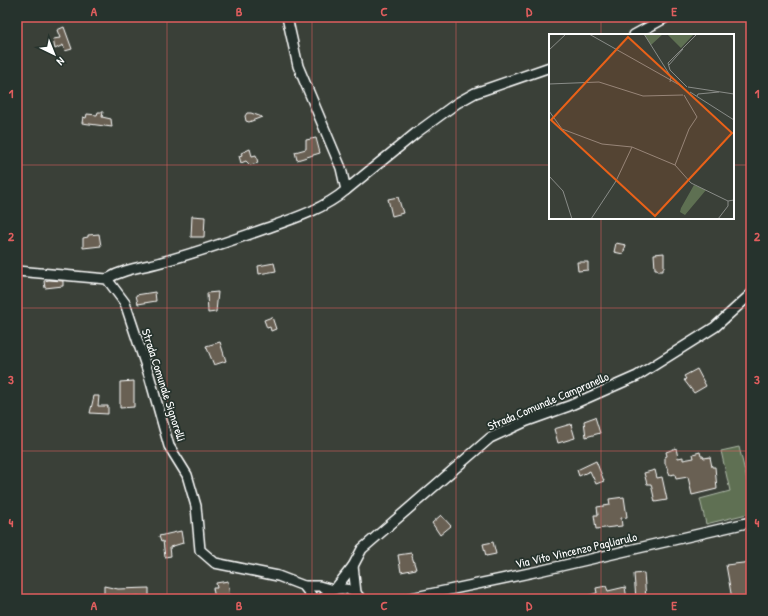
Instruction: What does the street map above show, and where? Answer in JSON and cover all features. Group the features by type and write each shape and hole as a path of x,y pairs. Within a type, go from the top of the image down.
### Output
{"street":[{"path":"287,17 298,66 341,168 346,190"},
{"path":"636,34 667,17"},
{"path":"17,271 108,279 118,272 164,262 216,246 295,218 337,197 416,133 457,103 475,93 549,67"},
{"name":"Strada Comunale Signorelli","path":"108,279 125,303 149,375 169,446 187,475 196,506 200,550 215,563 278,576 304,586 318,586 334,590 350,590 361,597"},
{"name":"Strada Comunale Campranello","path":"322,599 334,590 353,566 362,549 490,438 527,421 569,406 637,376 715,327 751,294"},
{"name":"Via Vito Vincenzo Pagliarulo","path":"406,599 437,596 751,522"},
{"path":"353,566 361,597"},
{"path":"304,586 314,599"}],"green space":[{"path":"739,447 751,496 751,513 706,524 700,499 730,491 721,451"}],"building":[{"path":"64,27 72,49 65,51 63,45 55,49 53,39 60,38 57,30"},
{"path":"98,112 103,112 102,117 111,119 112,127 82,123 83,117 86,118 87,114 97,115"},
{"path":"247,113 262,117 249,122 246,121 245,116"},
{"path":"316,138 320,153 297,160 295,152 306,149 306,140"},
{"path":"250,149 252,156 256,155 258,163 250,165 246,161 241,163 239,156 242,155 241,153"},
{"path":"398,197 403,213 392,216 388,199"},
{"path":"192,216 205,217 204,237 191,237"},
{"path":"99,234 101,246 83,248 83,238 88,237 88,235"},
{"path":"616,243 626,245 623,254 614,252"},
{"path":"664,253 663,271 658,271 655,269 654,254"},
{"path":"577,262 588,262 588,270 578,271"},
{"path":"274,263 276,271 259,274 258,266"},
{"path":"44,281 63,281 63,286 45,288"},
{"path":"155,292 156,301 138,304 136,295"},
{"path":"218,292 216,312 208,313 207,293"},
{"path":"272,317 276,329 271,331 270,327 267,328 264,320"},
{"path":"220,342 226,361 214,365 206,346"},
{"path":"697,369 706,386 694,393 684,380 686,379 684,376"},
{"path":"134,381 134,407 120,408 120,382"},
{"path":"94,396 99,396 98,406 108,406 108,414 90,413"},
{"path":"595,417 600,433 586,437 584,421"},
{"path":"571,424 575,438 558,443 554,429"},
{"path":"676,448 678,458 683,457 683,460 694,458 693,454 700,452 701,456 704,458 710,457 712,467 715,467 717,489 692,495 688,477 676,479 675,474 670,475 665,463 665,457 667,456 666,452"},
{"path":"596,461 604,481 596,484 590,471 579,476 577,470"},
{"path":"655,470 657,478 662,477 667,500 655,502 651,484 647,484 644,473"},
{"path":"624,497 627,517 621,518 622,526 596,529 594,515 598,515 597,507 610,505 609,499"},
{"path":"441,515 451,526 440,535 432,523"},
{"path":"181,531 183,543 170,547 171,556 165,557 163,541 161,542 159,536"},
{"path":"493,542 496,554 486,556 483,544"},
{"path":"411,553 416,569 401,572 398,555"},
{"path":"751,562 751,599 732,599 726,565"},
{"path":"644,573 646,599 636,599 634,574"},
{"path":"228,581 230,597 215,599 213,588 217,588 216,583"},
{"path":"104,586 118,589 149,588 149,599 139,599 139,596 125,597 125,599 104,599"},
{"path":"606,586 608,591 625,587 627,599 583,599 583,597 597,593 596,588"}]}
